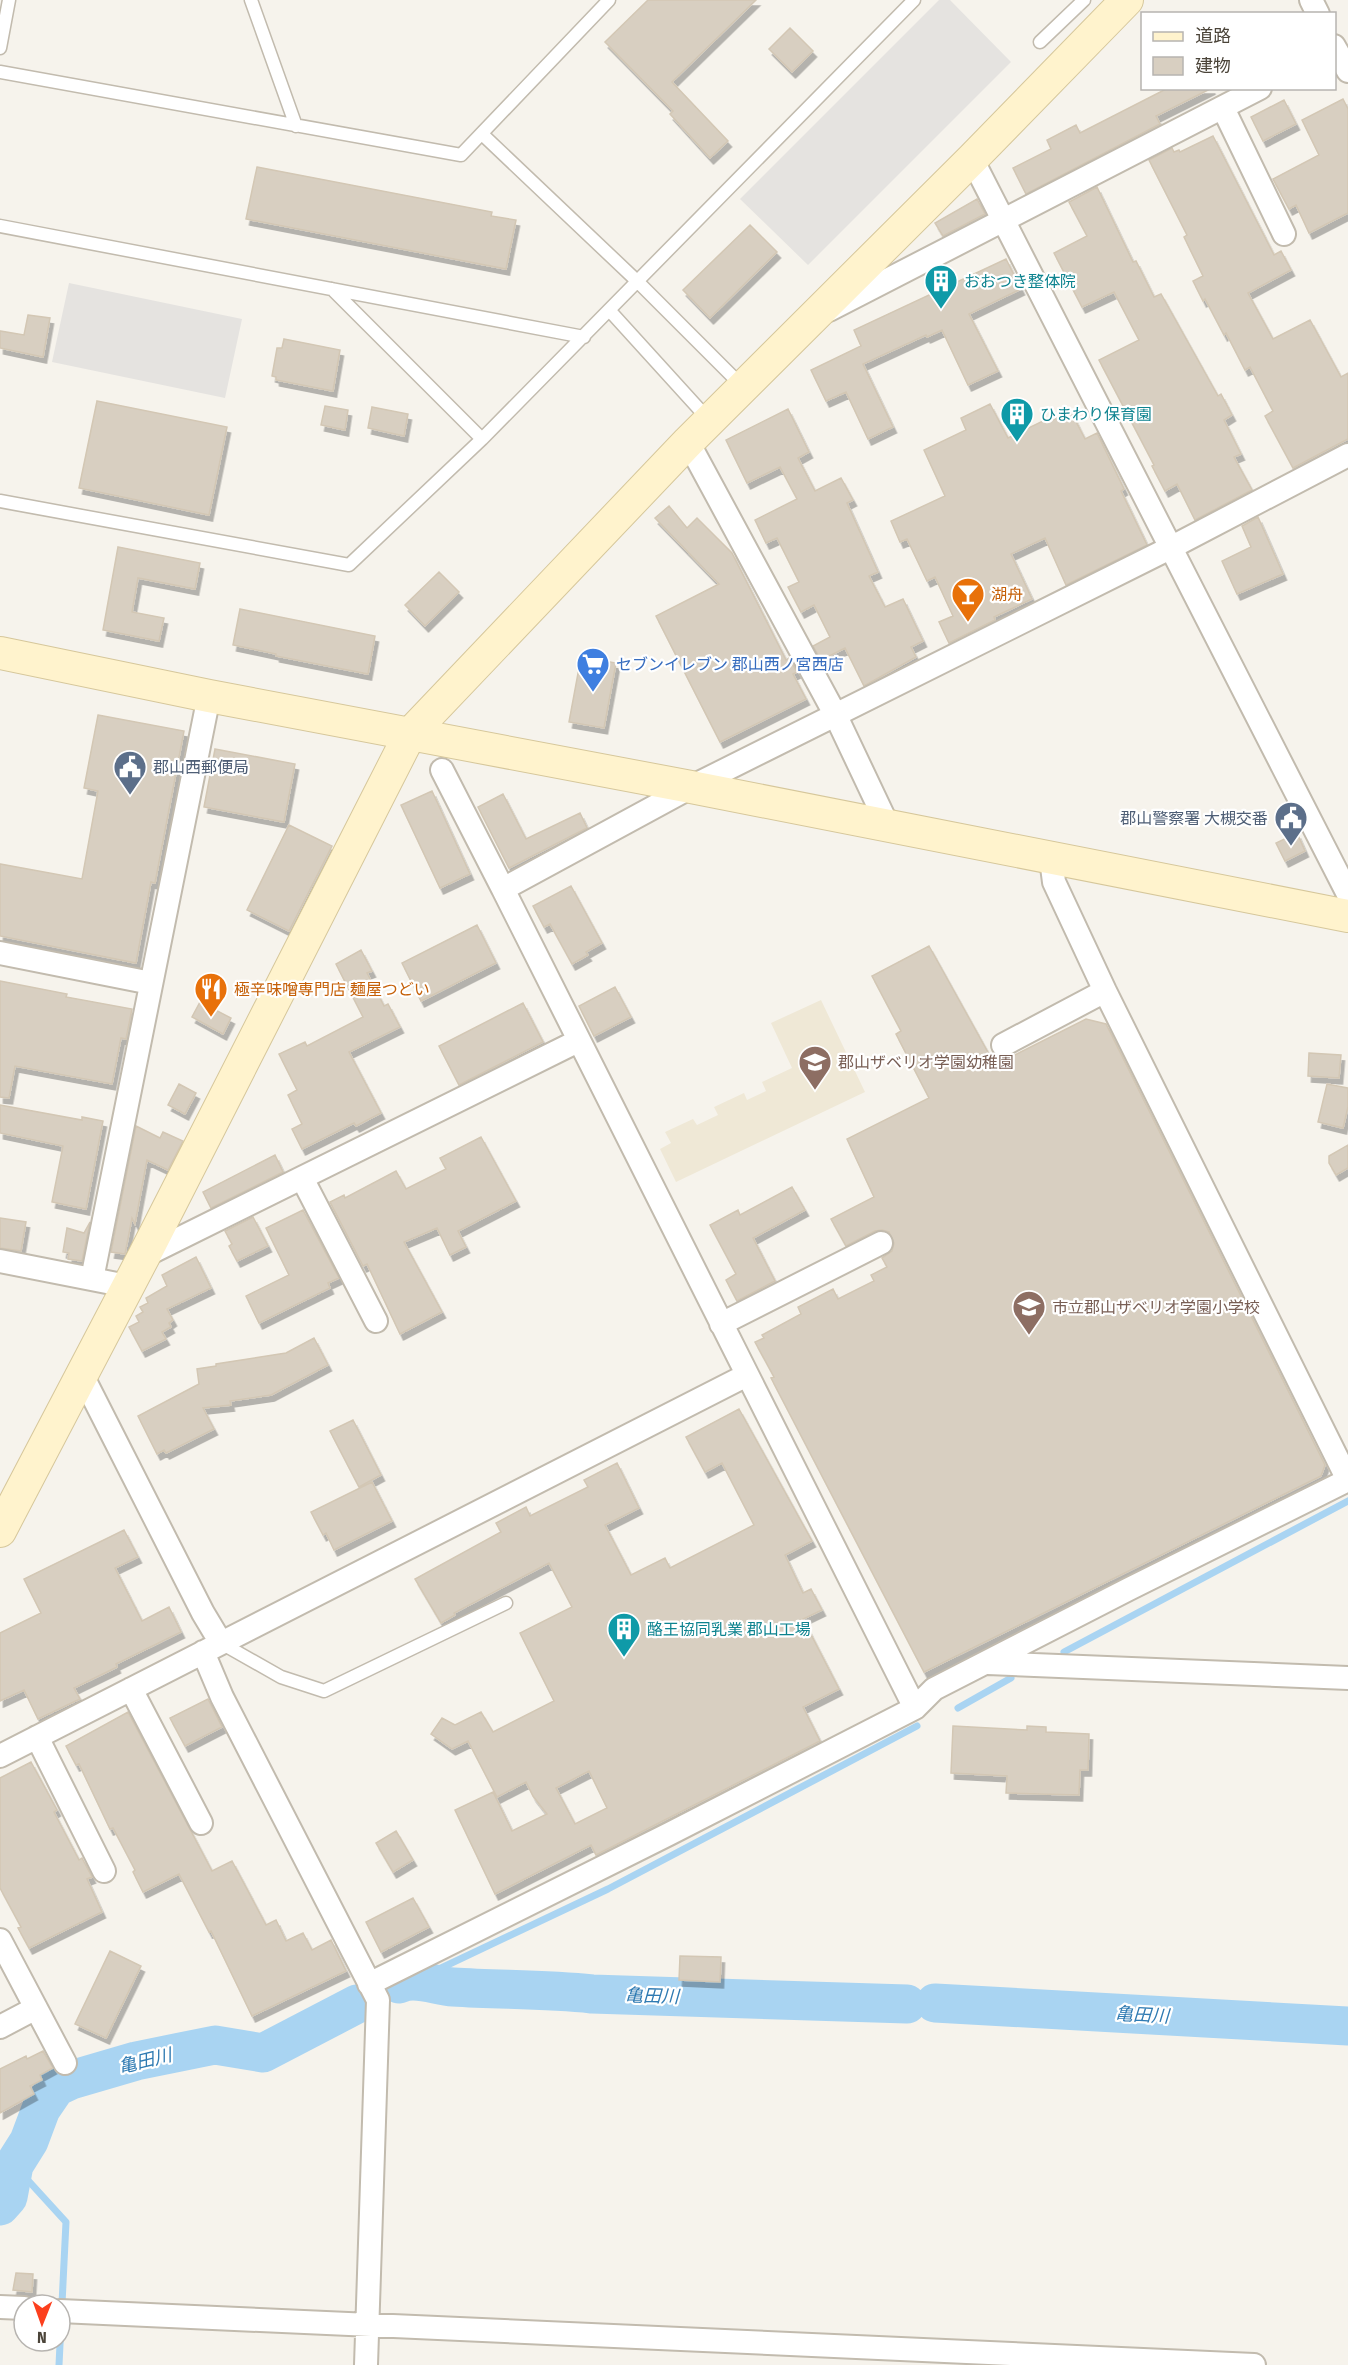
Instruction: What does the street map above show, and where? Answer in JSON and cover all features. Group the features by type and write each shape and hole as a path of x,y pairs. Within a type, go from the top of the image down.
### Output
{"street":[{"path":"0,1531 144,1256 410,734 699,431 972,159 1127,0"},
{"path":"1338,47 1348,71"},
{"path":"812,320 1256,90"},
{"path":"1223,108 1284,234"},
{"path":"972,159 1170,548 1343,868 1348,894"},
{"path":"699,431 889,828"},
{"path":"503,889 691,787 1170,548 1348,455"},
{"path":"0,653 209,696 691,787 889,828 1348,916"},
{"path":"92,1279 209,696"},
{"path":"442,770 915,1708"},
{"path":"369,1984 915,1708 934,1689 1348,1480 1105,992 1054,882 1051,859"},
{"path":"0,953 151,983"},
{"path":"1003,1046 1105,992"},
{"path":"144,1256 578,1041"},
{"path":"302,1178 376,1321"},
{"path":"721,1324 881,1243"},
{"path":"0,1261 128,1286"},
{"path":"81,1373 203,1613 222,1697 378,2000 366,2365"},
{"path":"0,1756 747,1375"},
{"path":"987,1663 1348,1678"},
{"path":"131,1689 201,1823"},
{"path":"37,1737 104,1872"},
{"path":"0,1940 65,2063"},
{"path":"0,2027 36,2008"},
{"path":"72,2311 1254,2365"}],"lane":[{"path":"0,48 9,0"},
{"path":"251,0 296,126"},
{"path":"0,72 461,155 609,0"},
{"path":"0,501 349,565 482,439 610,311 914,0"},
{"path":"1040,42 1083,0"},
{"path":"482,134 638,282 743,388"},
{"path":"0,226 584,337"},
{"path":"332,289 482,439"},
{"path":"610,311 699,431"},
{"path":"212,1648 281,1677 324,1691 506,1603"}],"shaded area":[{"path":"939,0 950,0 1011,62 808,265 740,199"},
{"path":"69,283 242,319 225,398 52,362"},
{"name":"郡山ザベリオ学園幼稚園","path":"821,1000 865,1092 676,1182 660,1149 671,1143 665,1132 693,1119 697,1125 718,1115 714,1107 744,1093 747,1100 766,1091 762,1082 792,1068 771,1023"}],"building":[{"path":"648,0 756,0 672,82 728,141 710,158 670,114 673,111 605,42"},
{"path":"790,28 813,51 792,72 769,49"},
{"path":"1164,90 1208,90 1156,116 1160,124 1026,194 1013,168 1051,149 1047,140 1076,125 1080,133"},
{"path":"1343,99 1348,109 1348,213 1309,233 1296,205 1289,209 1273,179 1319,155 1302,120"},
{"path":"1284,100 1296,124 1263,141 1251,117"},
{"path":"1213,136 1274,255 1281,251 1291,270 1248,293 1273,339 1310,320 1341,377 1348,373 1348,439 1293,468 1265,416 1273,411 1250,367 1245,370 1226,333 1224,335 1193,281 1203,276 1184,237 1187,235 1149,160 1172,148 1174,152 1179,150 1180,152"},
{"path":"257,167 492,212 491,216 516,220 506,269 246,219"},
{"path":"1097,187 1133,262 1136,261 1154,297 1161,294 1218,396 1221,394 1232,415 1224,420 1241,454 1234,457 1252,490 1195,520 1177,484 1165,491 1152,466 1154,465 1099,360 1139,340 1114,292 1082,307 1054,253 1087,236 1069,202"},
{"path":"977,199 985,214 943,236 935,223"},
{"path":"750,225 777,252 710,318 683,290"},
{"path":"1006,259 1021,289 969,314 998,371 968,385 942,330 863,364 893,427 868,439 846,392 826,401 811,370 861,346 854,330"},
{"path":"28,315 50,318 43,357 0,348 0,331 24,335"},
{"path":"284,339 340,350 333,391 276,380 276,377 272,376 277,348 282,348"},
{"path":"97,401 227,427 209,515 79,488"},
{"path":"990,404 1008,438 1049,418 1050,421 1071,412 1085,439 1097,433 1124,489 1121,491 1147,545 1066,585 1045,538 1011,554 1032,599 994,617 995,620 949,643 939,622 953,616 935,577 927,581 907,539 900,542 891,521 945,496 924,450 966,430 961,418"},
{"path":"325,406 348,410 345,430 321,425"},
{"path":"372,407 408,414 404,436 368,428"},
{"path":"788,409 809,452 798,458 815,491 841,478 853,500 847,503 878,572 869,576 885,607 903,599 923,641 911,647 916,657 864,686 845,648 821,660 813,646 830,637 814,605 801,612 788,587 799,582 777,538 766,543 755,520 797,499 780,467 747,483 726,440"},
{"path":"669,506 687,528 697,518 732,553 786,660 789,658 797,672 793,674 806,699 720,742 656,616 719,584 655,518"},
{"path":"1258,517 1283,574 1237,594 1222,561 1251,547 1242,526"},
{"path":"118,547 200,563 195,589 138,578 132,612 164,618 159,641 103,630"},
{"path":"439,572 459,592 425,626 405,605"},
{"path":"240,609 375,636 368,674 233,645"},
{"name":"セブンイレブン 郡山西ノ宮西店","path":"581,657 616,663 604,728 569,722"},
{"path":"98,715 184,731 155,883 151,882 136,963 0,936 0,864 82,879 98,791 84,788"},
{"path":"215,749 295,764 284,822 204,807"},
{"path":"432,791 470,874 440,888 401,805"},
{"path":"503,794 526,839 580,813 587,828 509,868 478,807"},
{"path":"289,825 332,846 289,931 247,910"},
{"name":"郡山警察署 大槻交番","path":"1297,833 1305,851 1285,861 1276,843"},
{"path":"571,886 602,943 586,952 588,955 572,964 550,924 544,927 533,906"},
{"path":"477,925 496,963 421,1001 402,963"},
{"path":"929,946 995,1065 1086,1019 1106,1024 1325,1465 1321,1476 924,1672 771,1378 774,1377 755,1342 764,1338 762,1335 801,1314 798,1307 833,1289 838,1299 874,1281 871,1275 887,1267 882,1258 892,1251 894,1243 889,1232 875,1231 846,1246 831,1219 874,1197 847,1139 929,1098 896,1034 901,1031 872,976"},
{"path":"361,950 372,971 367,973 384,1006 388,1004 400,1027 349,1052 381,1113 356,1126 354,1123 302,1149 292,1129 302,1124 288,1095 297,1090 279,1054 305,1042 307,1046 363,1017 336,964"},
{"path":"0,981 67,994 66,997 132,1009 126,1039 121,1038 112,1084 15,1066 9,1098 0,1097"},
{"path":"615,987 631,1017 594,1036 579,1006"},
{"name":"極辛味噌専門店 麺屋つどい","path":"200,1002 231,1018 223,1034 192,1017"},
{"path":"523,1003 543,1042 459,1085 439,1046"},
{"path":"1309,1053 1341,1055 1339,1078 1308,1076"},
{"path":"179,1084 196,1093 185,1114 168,1105"},
{"path":"1327,1084 1348,1088 1348,1107 1343,1128 1318,1122"},
{"path":"0,1105 82,1120 82,1117 103,1121 86,1209 52,1202 63,1146 0,1133"},
{"path":"136,1126 160,1138 163,1132 183,1141 168,1170 147,1160 135,1224 132,1218 125,1254 111,1252"},
{"path":"481,1137 516,1201 458,1231 466,1247 450,1255 437,1228 404,1242 442,1312 400,1334 367,1264 363,1266 330,1202 344,1195 345,1198 396,1171 406,1189 446,1169 440,1158"},
{"path":"1348,1145 1348,1168 1336,1175 1329,1163 1329,1156"},
{"path":"275,1155 283,1172 211,1208 203,1192"},
{"path":"792,1187 805,1210 753,1238 775,1281 737,1301 726,1280 736,1274 710,1225 738,1210 740,1215"},
{"path":"303,1210 339,1278 328,1283 330,1288 259,1323 246,1296 289,1275 266,1228"},
{"path":"253,1217 268,1246 237,1261 229,1246 232,1244 225,1231"},
{"path":"0,1218 26,1222 21,1251 0,1248"},
{"path":"90,1222 82,1261 68,1259 69,1253 63,1252 67,1228 84,1233"},
{"path":"196,1257 211,1288 167,1309 173,1320 169,1323 171,1327 162,1332 166,1339 142,1351 129,1327 139,1322 136,1316 143,1312 140,1307 148,1303 146,1298 167,1286 162,1275"},
{"path":"314,1338 328,1365 271,1395 230,1401 231,1405 203,1408 214,1429 166,1453 164,1450 157,1454 138,1416 199,1384 197,1369 286,1353"},
{"path":"739,1409 812,1541 785,1555 803,1593 811,1589 822,1610 803,1619 839,1689 803,1707 820,1741 596,1855 591,1845 495,1894 455,1810 493,1792 512,1831 547,1814 533,1796 526,1782 497,1797 468,1741 452,1749 431,1734 442,1718 455,1725 481,1712 493,1732 554,1701 520,1633 572,1607 549,1563 454,1613 455,1615 441,1623 415,1579 501,1532 496,1523 526,1507 530,1516 588,1487 584,1480 617,1463 639,1508 605,1525 631,1575 665,1558 670,1568 754,1525 722,1463 705,1472 686,1437","holes":["589,1771 607,1808 575,1824 556,1788"]},
{"path":"353,1420 381,1475 359,1487 330,1431"},
{"path":"372,1482 392,1521 334,1550 326,1533 323,1535 311,1512"},
{"path":"124,1530 138,1557 115,1568 142,1621 169,1607 181,1632 74,1688 80,1699 38,1719 24,1690 0,1701 0,1633 41,1613 24,1579"},
{"path":"208,1699 222,1727 185,1746 170,1718"},
{"path":"128,1712 212,1871 232,1861 266,1925 276,1920 286,1941 303,1933 312,1950 331,1940 346,1971 252,2016 211,1931 209,1932 179,1874 143,1892 133,1872 135,1870 113,1828 110,1829 79,1764 76,1765 66,1746"},
{"path":"953,1726 1027,1730 1027,1726 1046,1727 1046,1732 1089,1734 1088,1770 1080,1770 1079,1795 1006,1793 1007,1776 951,1773"},
{"path":"31,1762 57,1810 54,1812 79,1860 82,1858 92,1877 87,1879 102,1912 29,1948 18,1928 21,1927 0,1888 0,1778"},
{"path":"396,1831 413,1860 393,1872 376,1843"},
{"path":"413,1898 429,1927 381,1952 366,1922"},
{"path":"110,1951 141,1966 106,2038 75,2024"},
{"path":"680,1956 721,1957 720,1982 679,1980"},
{"path":"43,2051 53,2068 40,2075 42,2080 30,2086 34,2094 0,2113 0,2069 26,2056 27,2059"},
{"path":"16,2273 33,2274 32,2292 13,2290"}],"waterway":[{"path":"1064,1652 1348,1501"},
{"path":"958,1708 1011,1678"},
{"path":"407,1980 439,1969 608,1889 917,1726"},
{"name":"亀田川","path":"399,1984 419,1981 453,1987 592,1994 907,2004"},
{"name":"亀田川","path":"935,2003 1348,2026"},
{"name":"亀田川","path":"0,2206 8,2197 14,2165 29,2141 41,2109 56,2087 71,2080 136,2061 215,2045 263,2053 357,2004"},
{"path":"14,2165 66,2222 59,2365"}],"place":[{"name":"おおつき整体院","path":"941,310"},
{"name":"ひまわり保育園","path":"1017,443"},
{"name":"湖舟","path":"968,623"},
{"name":"セブンイレブン 郡山西ノ宮西店","path":"593,693"},
{"name":"郡山西郵便局","path":"130,796"},
{"name":"郡山警察署 大槻交番","path":"1291,847"},
{"name":"極辛味噌専門店 麺屋つどい","path":"211,1018"},
{"name":"郡山ザベリオ学園幼稚園","path":"815,1091"},
{"name":"市立郡山ザベリオ学園小学校","path":"1029,1336"},
{"name":"酪王協同乳業 郡山工場","path":"624,1658"}]}
